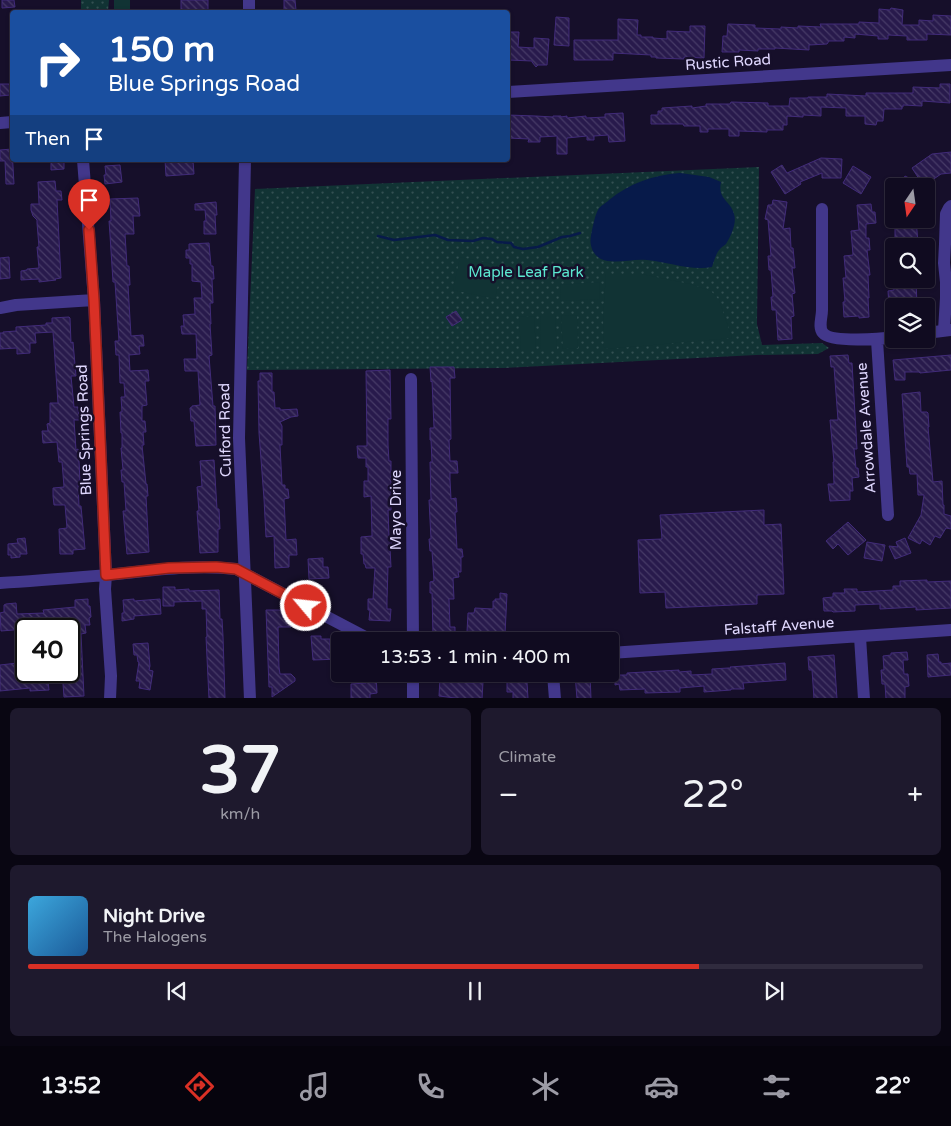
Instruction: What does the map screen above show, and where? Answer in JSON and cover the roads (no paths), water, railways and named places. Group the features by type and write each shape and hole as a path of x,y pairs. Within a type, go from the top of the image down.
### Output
{"street":[{"name":"Rustic Road","path":"510,92 951,65"},
{"name":"Blue Springs Road","path":"83,162 94,300 106,575 105,589 111,676 110,698"},
{"name":"Culford Road","path":"245,162 239,438 250,698"},
{"path":"935,332 948,330 944,263 946,214 951,206"},
{"path":"822,209 822,310 820,324 824,334 837,338 877,340 885,339"},
{"path":"0,308 16,305 94,300"},
{"name":"Arrowdale Avenue","path":"877,340 888,515"},
{"name":"Mayo Drive","path":"411,379 413,632"},
{"path":"0,583 169,568 216,567 236,569 356,632"},
{"name":"Falstaff Avenue","path":"619,652 951,630"},
{"path":"860,637 864,698"},
{"path":"413,682 413,698"},
{"path":"554,682 555,698"}],"water":[{"path":"680,173 709,177 721,182 721,192 734,214 735,221 732,233 726,244 717,253 712,267 688,267 641,260 606,261 596,255 592,249 591,239 595,219 600,207 625,189 642,181"}],"waterway":[{"path":"378,236 394,240 435,235 448,240 473,241 483,238 511,243 514,247 523,249 538,247 562,237 580,233"}],"park label":[{"name":"Maple Leaf Park","path":"526,272"}]}
